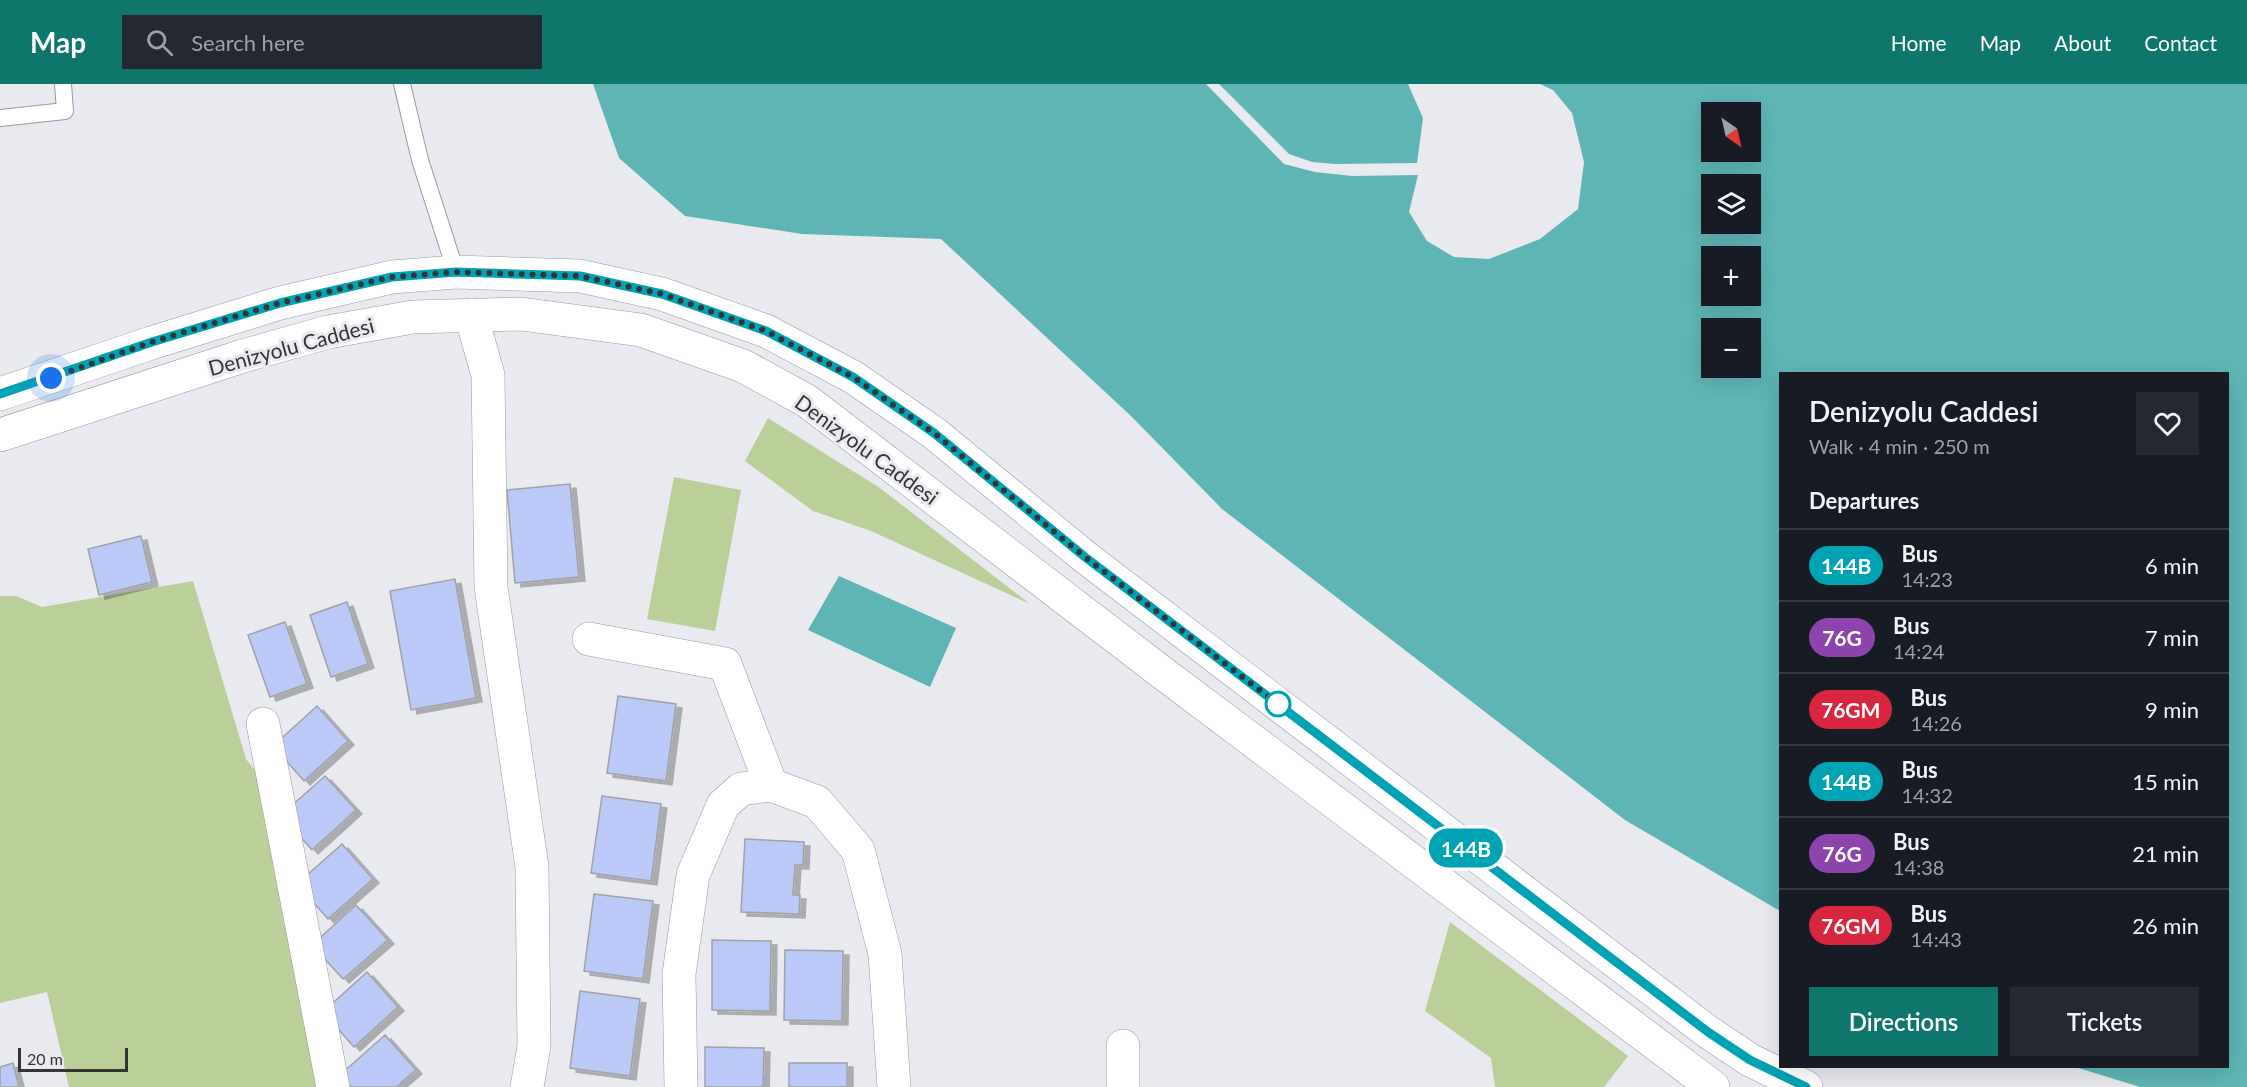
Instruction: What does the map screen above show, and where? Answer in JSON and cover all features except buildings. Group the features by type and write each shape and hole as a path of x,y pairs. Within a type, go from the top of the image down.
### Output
{"street":[{"path":"456,272 488,375 491,587 532,867 534,1046 527,1087"},
{"name":"Denizyolu Caddesi","path":"0,394 152,342 280,303 392,277 456,272 580,276 662,294 766,331 853,377 934,433 1085,557 1708,1032 1750,1060 1806,1087"},
{"name":"Denizyolu Caddesi","path":"0,435 243,356 328,332 413,317 521,314 641,330 743,366 807,401 1164,674 1713,1087"},
{"path":"589,639 725,664 771,785"},
{"path":"263,724 333,1087"},
{"path":"681,1087 680,974 693,875 723,805 741,789 771,785 817,802 858,850 885,954 894,1087"},
{"path":"1123,1087 1124,1046"}],"lane":[{"path":"0,117 65,111 63,84"},
{"path":"402,84 420,160 456,272"}],"green space":[{"path":"768,418 880,488 1030,604 871,531 813,511 745,461"},
{"path":"674,477 741,490 715,631 647,619"},
{"path":"193,581 246,759 277,798 333,1087 69,1087 47,992 0,1003 0,596 16,596 42,607"},
{"path":"1450,922 1628,1056 1604,1087 1495,1087 1491,1058 1425,1011"}],"water":[{"path":"593,84 1206,84 1284,164 1315,172 1352,176 1418,175 1409,212 1427,241 1454,257 1489,259 1540,239 1578,209 1584,162 1572,113 1553,90 1540,84 2247,84 2247,1087 2140,1087 2078,1068 2229,1068 2229,372 1779,372 1779,910 1625,820 1222,509 1132,417 941,239 802,234 685,216 619,158"},
{"path":"1219,84 1408,84 1423,118 1417,163 1335,164 1312,162 1289,154"},
{"path":"839,576 956,628 930,687 808,630"}],"bus line":[{"name":"144B","path":"0,394 152,342 280,303 392,277 456,272 580,276 662,294 766,331 853,377 934,433 1085,557 1708,1032 1750,1060 1806,1087"}],"route":[{"path":"51,378 152,342 280,303 392,277 456,272 580,276 662,294 766,331 853,377 934,433 1085,557 1278,704"}]}
